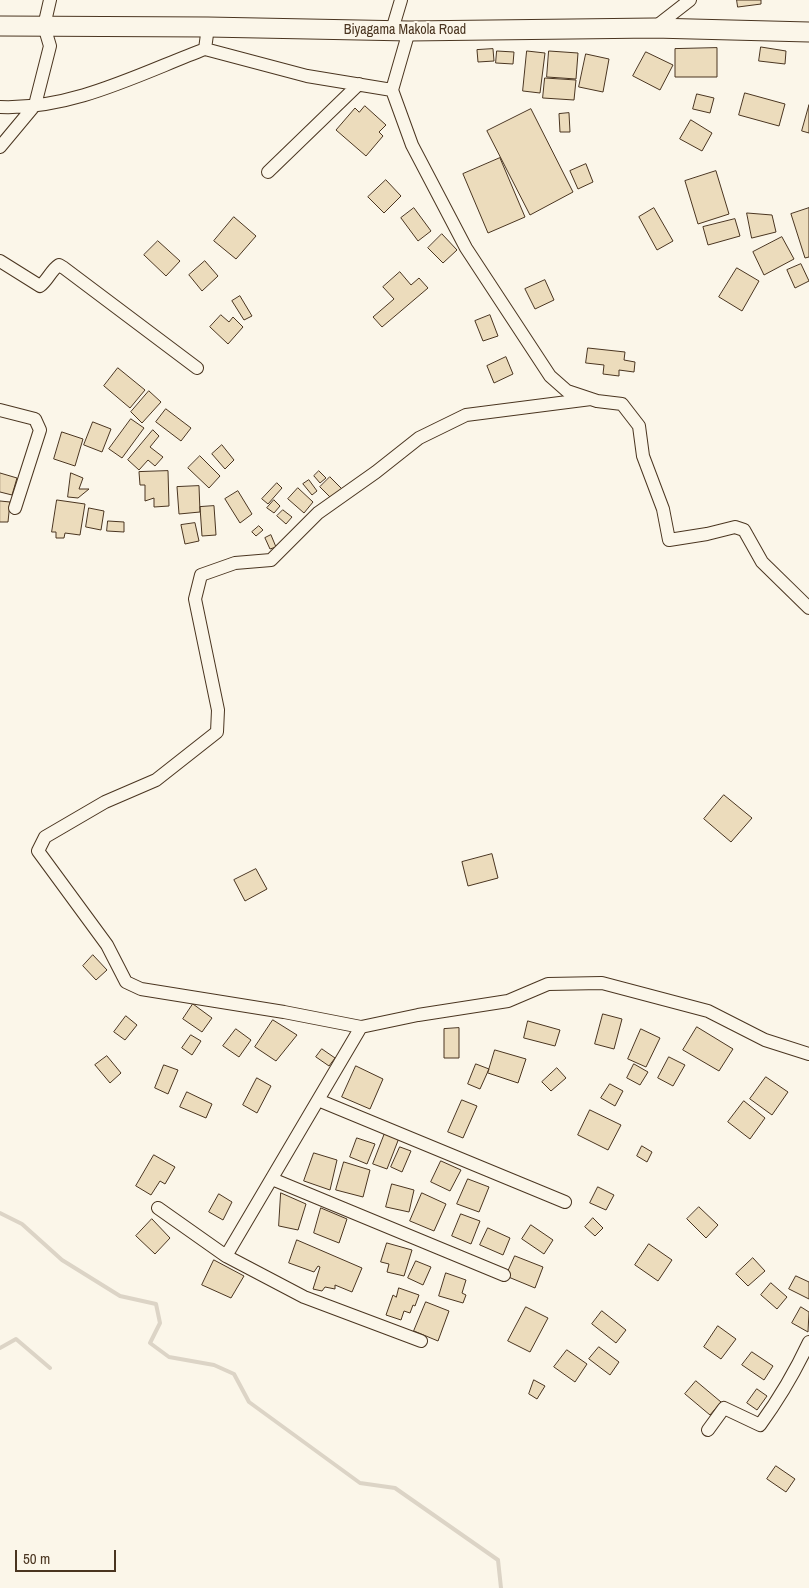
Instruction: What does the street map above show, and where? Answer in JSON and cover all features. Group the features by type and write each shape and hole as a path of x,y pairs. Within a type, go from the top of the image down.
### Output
{"main road":[{"name":"Biyagama Makola Road","path":"0,26 401,30 654,28 809,32"}],"street":[{"path":"0,147 35,105 50,46 44,26 50,0"},
{"path":"402,0 401,30 392,90 412,145 466,248 550,376 567,391 622,404 639,426 643,456 662,510 669,540 735,527 744,530 762,562 809,608"},
{"path":"654,28 690,0"},
{"path":"205,49 208,27"},
{"path":"0,107 64,101 94,93 205,49 307,76 392,90"},
{"path":"268,172 359,84"},
{"path":"0,261 40,286 59,265 197,368"},
{"path":"591,398 466,415 419,438 376,472 318,513 271,560 235,563 200,574 195,598 218,710 217,732 156,780 105,802 44,836 38,851 106,946 126,982 141,989 284,1012 361,1027 418,1015 508,1001 548,984 602,983 708,1011 765,1040 809,1054"},
{"path":"0,410 35,419 40,430 15,508"},
{"path":"226,1256 361,1027"},
{"path":"318,1100 565,1202"},
{"path":"272,1179 504,1275"},
{"path":"158,1208 226,1256 304,1297 421,1341"},
{"path":"708,1430 724,1408 760,1425 792,1377 809,1342"}],"building":[{"path":"737,0 761,0 761,4 738,7"},
{"path":"761,47 786,51 785,64 759,61"},
{"path":"717,48 717,77 675,77 675,49"},
{"path":"493,49 494,61 478,62 477,50"},
{"path":"497,51 514,52 513,64 496,63"},
{"path":"527,51 545,53 540,93 523,91"},
{"path":"549,51 578,53 576,79 547,77"},
{"path":"646,52 673,65 660,90 633,76"},
{"path":"586,54 609,59 603,92 579,87"},
{"path":"545,78 576,80 574,100 543,98"},
{"path":"745,93 785,104 779,126 739,115"},
{"path":"697,94 714,98 710,113 693,109"},
{"path":"809,105 809,133 802,131"},
{"path":"365,106 386,125 379,132 383,136 366,156 336,130 355,108 359,112"},
{"path":"531,109 573,192 530,215 487,131"},
{"path":"569,113 570,132 560,132 559,114"},
{"path":"691,120 712,133 702,151 680,139"},
{"path":"500,158 525,217 488,233 463,174"},
{"path":"586,164 593,182 578,189 570,171"},
{"path":"716,171 729,214 698,224 685,181"},
{"path":"386,180 401,196 384,213 368,197"},
{"path":"414,208 431,231 418,241 401,218"},
{"path":"654,208 673,241 657,250 639,217"},
{"path":"809,208 809,257 805,258 791,214"},
{"path":"747,213 772,215 776,232 752,238"},
{"path":"234,217 256,236 236,259 214,241"},
{"path":"735,219 740,236 708,245 703,227"},
{"path":"442,234 457,250 443,263 428,248"},
{"path":"782,237 794,259 764,275 753,252"},
{"path":"158,241 180,261 166,276 144,255"},
{"path":"205,261 218,276 202,291 189,275"},
{"path":"801,264 809,281 795,288 787,270"},
{"path":"737,268 759,281 742,311 719,297"},
{"path":"400,272 411,285 419,278 428,288 382,327 373,317 394,299 383,287"},
{"path":"545,280 554,300 535,309 525,289"},
{"path":"240,296 252,316 244,320 232,301"},
{"path":"221,315 229,322 233,317 243,327 228,344 210,327"},
{"path":"490,315 498,336 483,341 475,321"},
{"path":"588,348 625,352 624,360 635,362 634,372 619,370 619,376 603,374 604,365 586,363"},
{"path":"506,357 513,374 494,383 487,366"},
{"path":"118,368 145,390 130,408 104,386"},
{"path":"149,391 161,402 142,423 131,412"},
{"path":"166,409 191,428 181,441 156,422"},
{"path":"131,419 144,428 122,458 109,449"},
{"path":"93,422 111,429 102,452 84,445"},
{"path":"153,430 159,436 150,447 163,457 155,466 148,460 139,470 128,460"},
{"path":"62,432 83,439 75,466 54,459"},
{"path":"222,445 234,460 225,469 212,454"},
{"path":"200,456 220,476 209,488 188,468"},
{"path":"168,471 169,506 154,507 154,498 145,501 145,485 140,485 139,472"},
{"path":"319,471 326,478 320,483 314,476"},
{"path":"0,473 17,478 12,495 0,492"},
{"path":"71,473 83,478 79,489 89,489 78,498 68,497"},
{"path":"330,477 342,489 332,499 320,487"},
{"path":"309,480 317,491 312,495 303,484"},
{"path":"277,483 282,488 268,504 262,499"},
{"path":"199,486 200,512 179,514 177,487"},
{"path":"298,488 313,502 304,513 288,499"},
{"path":"238,491 252,514 240,523 225,499"},
{"path":"57,500 85,504 80,535 65,533 64,538 56,538 56,532 52,532"},
{"path":"274,500 280,506 274,513 267,508"},
{"path":"0,501 10,502 8,522 0,522"},
{"path":"214,506 216,535 202,536 200,507"},
{"path":"89,508 104,511 101,530 86,527"},
{"path":"283,510 292,517 286,524 277,516"},
{"path":"108,521 124,522 124,532 107,531"},
{"path":"195,523 199,541 185,544 181,525"},
{"path":"259,526 263,530 256,536 252,532"},
{"path":"271,535 276,547 270,549 265,538"},
{"path":"724,795 752,818 731,842 704,819"},
{"path":"492,854 498,878 468,886 462,862"},
{"path":"256,869 267,889 245,901 234,880"},
{"path":"93,955 107,970 96,980 83,966"},
{"path":"193,1004 212,1018 202,1032 183,1019"},
{"path":"603,1014 622,1019 614,1049 595,1044"},
{"path":"126,1016 137,1025 125,1040 114,1032"},
{"path":"273,1020 297,1035 276,1061 255,1047"},
{"path":"528,1021 560,1030 555,1046 524,1038"},
{"path":"697,1027 733,1049 719,1071 683,1050"},
{"path":"459,1028 459,1058 444,1058 444,1029"},
{"path":"236,1029 251,1040 239,1057 223,1046"},
{"path":"641,1029 660,1038 646,1067 628,1059"},
{"path":"191,1035 201,1041 192,1055 182,1048"},
{"path":"322,1049 335,1058 329,1066 316,1057"},
{"path":"495,1050 526,1059 518,1083 488,1073"},
{"path":"107,1056 121,1073 110,1083 95,1065"},
{"path":"669,1057 685,1065 673,1086 658,1078"},
{"path":"476,1064 489,1069 480,1089 468,1084"},
{"path":"634,1064 648,1072 640,1085 627,1078"},
{"path":"164,1065 178,1070 168,1094 155,1088"},
{"path":"356,1066 383,1079 370,1109 342,1097"},
{"path":"557,1068 566,1078 551,1091 542,1082"},
{"path":"766,1077 788,1092 772,1115 750,1099"},
{"path":"257,1078 271,1086 257,1113 243,1105"},
{"path":"610,1084 623,1091 615,1106 601,1098"},
{"path":"187,1092 212,1104 206,1118 180,1107"},
{"path":"462,1100 477,1106 463,1138 448,1132"},
{"path":"744,1101 765,1118 750,1139 728,1122"},
{"path":"590,1110 621,1125 608,1150 578,1135"},
{"path":"385,1133 399,1138 387,1169 373,1164"},
{"path":"357,1138 375,1144 367,1164 350,1157"},
{"path":"642,1146 652,1152 647,1162 637,1156"},
{"path":"400,1147 411,1151 402,1172 391,1167"},
{"path":"314,1153 337,1160 330,1190 304,1181"},
{"path":"154,1155 175,1167 165,1184 160,1181 151,1195 136,1186"},
{"path":"441,1161 461,1170 450,1191 431,1182"},
{"path":"344,1162 370,1170 363,1197 336,1190"},
{"path":"468,1179 489,1187 479,1212 457,1204"},
{"path":"392,1184 414,1190 409,1212 386,1207"},
{"path":"598,1187 614,1195 606,1210 590,1203"},
{"path":"281,1193 306,1204 298,1230 279,1226"},
{"path":"422,1193 446,1204 434,1231 410,1221"},
{"path":"219,1194 232,1202 223,1220 209,1212"},
{"path":"699,1207 718,1225 706,1238 687,1219"},
{"path":"321,1208 347,1219 339,1243 314,1233"},
{"path":"461,1214 480,1221 471,1244 452,1236"},
{"path":"593,1218 603,1228 595,1236 585,1227"},
{"path":"152,1219 170,1238 155,1254 136,1236"},
{"path":"531,1225 553,1240 544,1254 522,1239"},
{"path":"488,1228 510,1238 503,1255 480,1245"},
{"path":"297,1240 362,1268 352,1292 335,1285 335,1289 325,1287 322,1291 313,1289 320,1267 318,1266 314,1272 289,1263"},
{"path":"387,1243 412,1250 404,1276 387,1272 389,1264 381,1262"},
{"path":"649,1244 672,1260 658,1281 635,1265"},
{"path":"515,1256 543,1267 535,1288 506,1276"},
{"path":"753,1258 765,1271 748,1286 736,1274"},
{"path":"214,1260 244,1276 231,1298 202,1285"},
{"path":"416,1261 431,1267 423,1285 408,1278"},
{"path":"446,1273 466,1280 462,1293 466,1295 463,1303 439,1296"},
{"path":"796,1276 809,1282 809,1299 789,1289"},
{"path":"771,1283 787,1297 777,1309 761,1295"},
{"path":"399,1288 419,1295 410,1313 404,1311 401,1320 386,1315 393,1295 396,1297"},
{"path":"426,1302 449,1311 438,1341 414,1331"},
{"path":"526,1307 548,1318 530,1352 508,1341"},
{"path":"801,1307 809,1312 808,1332 792,1323"},
{"path":"602,1311 626,1330 616,1343 592,1324"},
{"path":"718,1326 736,1339 721,1359 704,1347"},
{"path":"599,1347 619,1362 610,1375 589,1359"},
{"path":"567,1350 587,1364 575,1382 554,1367"},
{"path":"752,1352 773,1366 764,1380 742,1365"},
{"path":"534,1380 545,1386 537,1399 529,1394"},
{"path":"696,1381 721,1402 710,1415 685,1394"},
{"path":"757,1389 767,1396 757,1410 747,1403"},
{"path":"776,1466 795,1479 786,1492 767,1479"}],"waterway":[{"path":"0,1213 22,1224 62,1260 120,1296 156,1304 160,1323 150,1343 169,1357 214,1365 234,1374 249,1402 360,1483 395,1488 498,1560 501,1588"},
{"path":"0,1348 16,1339 50,1368"}]}
